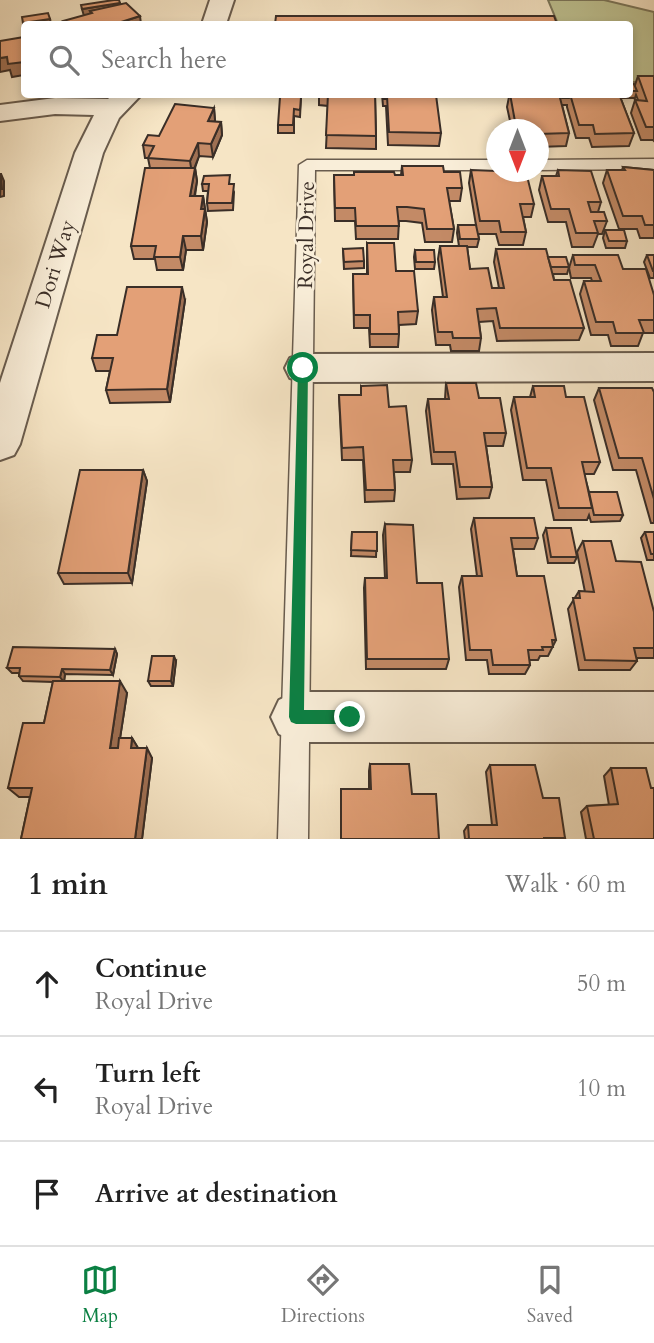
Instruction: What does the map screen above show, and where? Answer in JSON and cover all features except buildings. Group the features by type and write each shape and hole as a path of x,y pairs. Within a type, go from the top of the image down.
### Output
{"street":[{"path":"215,21 222,0"},
{"path":"0,113 121,101"},
{"name":"Dori Way","path":"0,444 89,153 100,125 121,101"},
{"path":"303,368 654,367"},
{"path":"296,717 654,717"}],"lane":[{"path":"549,165 654,164"},
{"name":"Royal Drive","path":"293,839 307,165 486,165"}],"green space":[{"path":"548,0 604,0 654,12 654,82 633,82 633,21 557,21"}],"route":[{"path":"303,368 296,717 350,717"}]}
